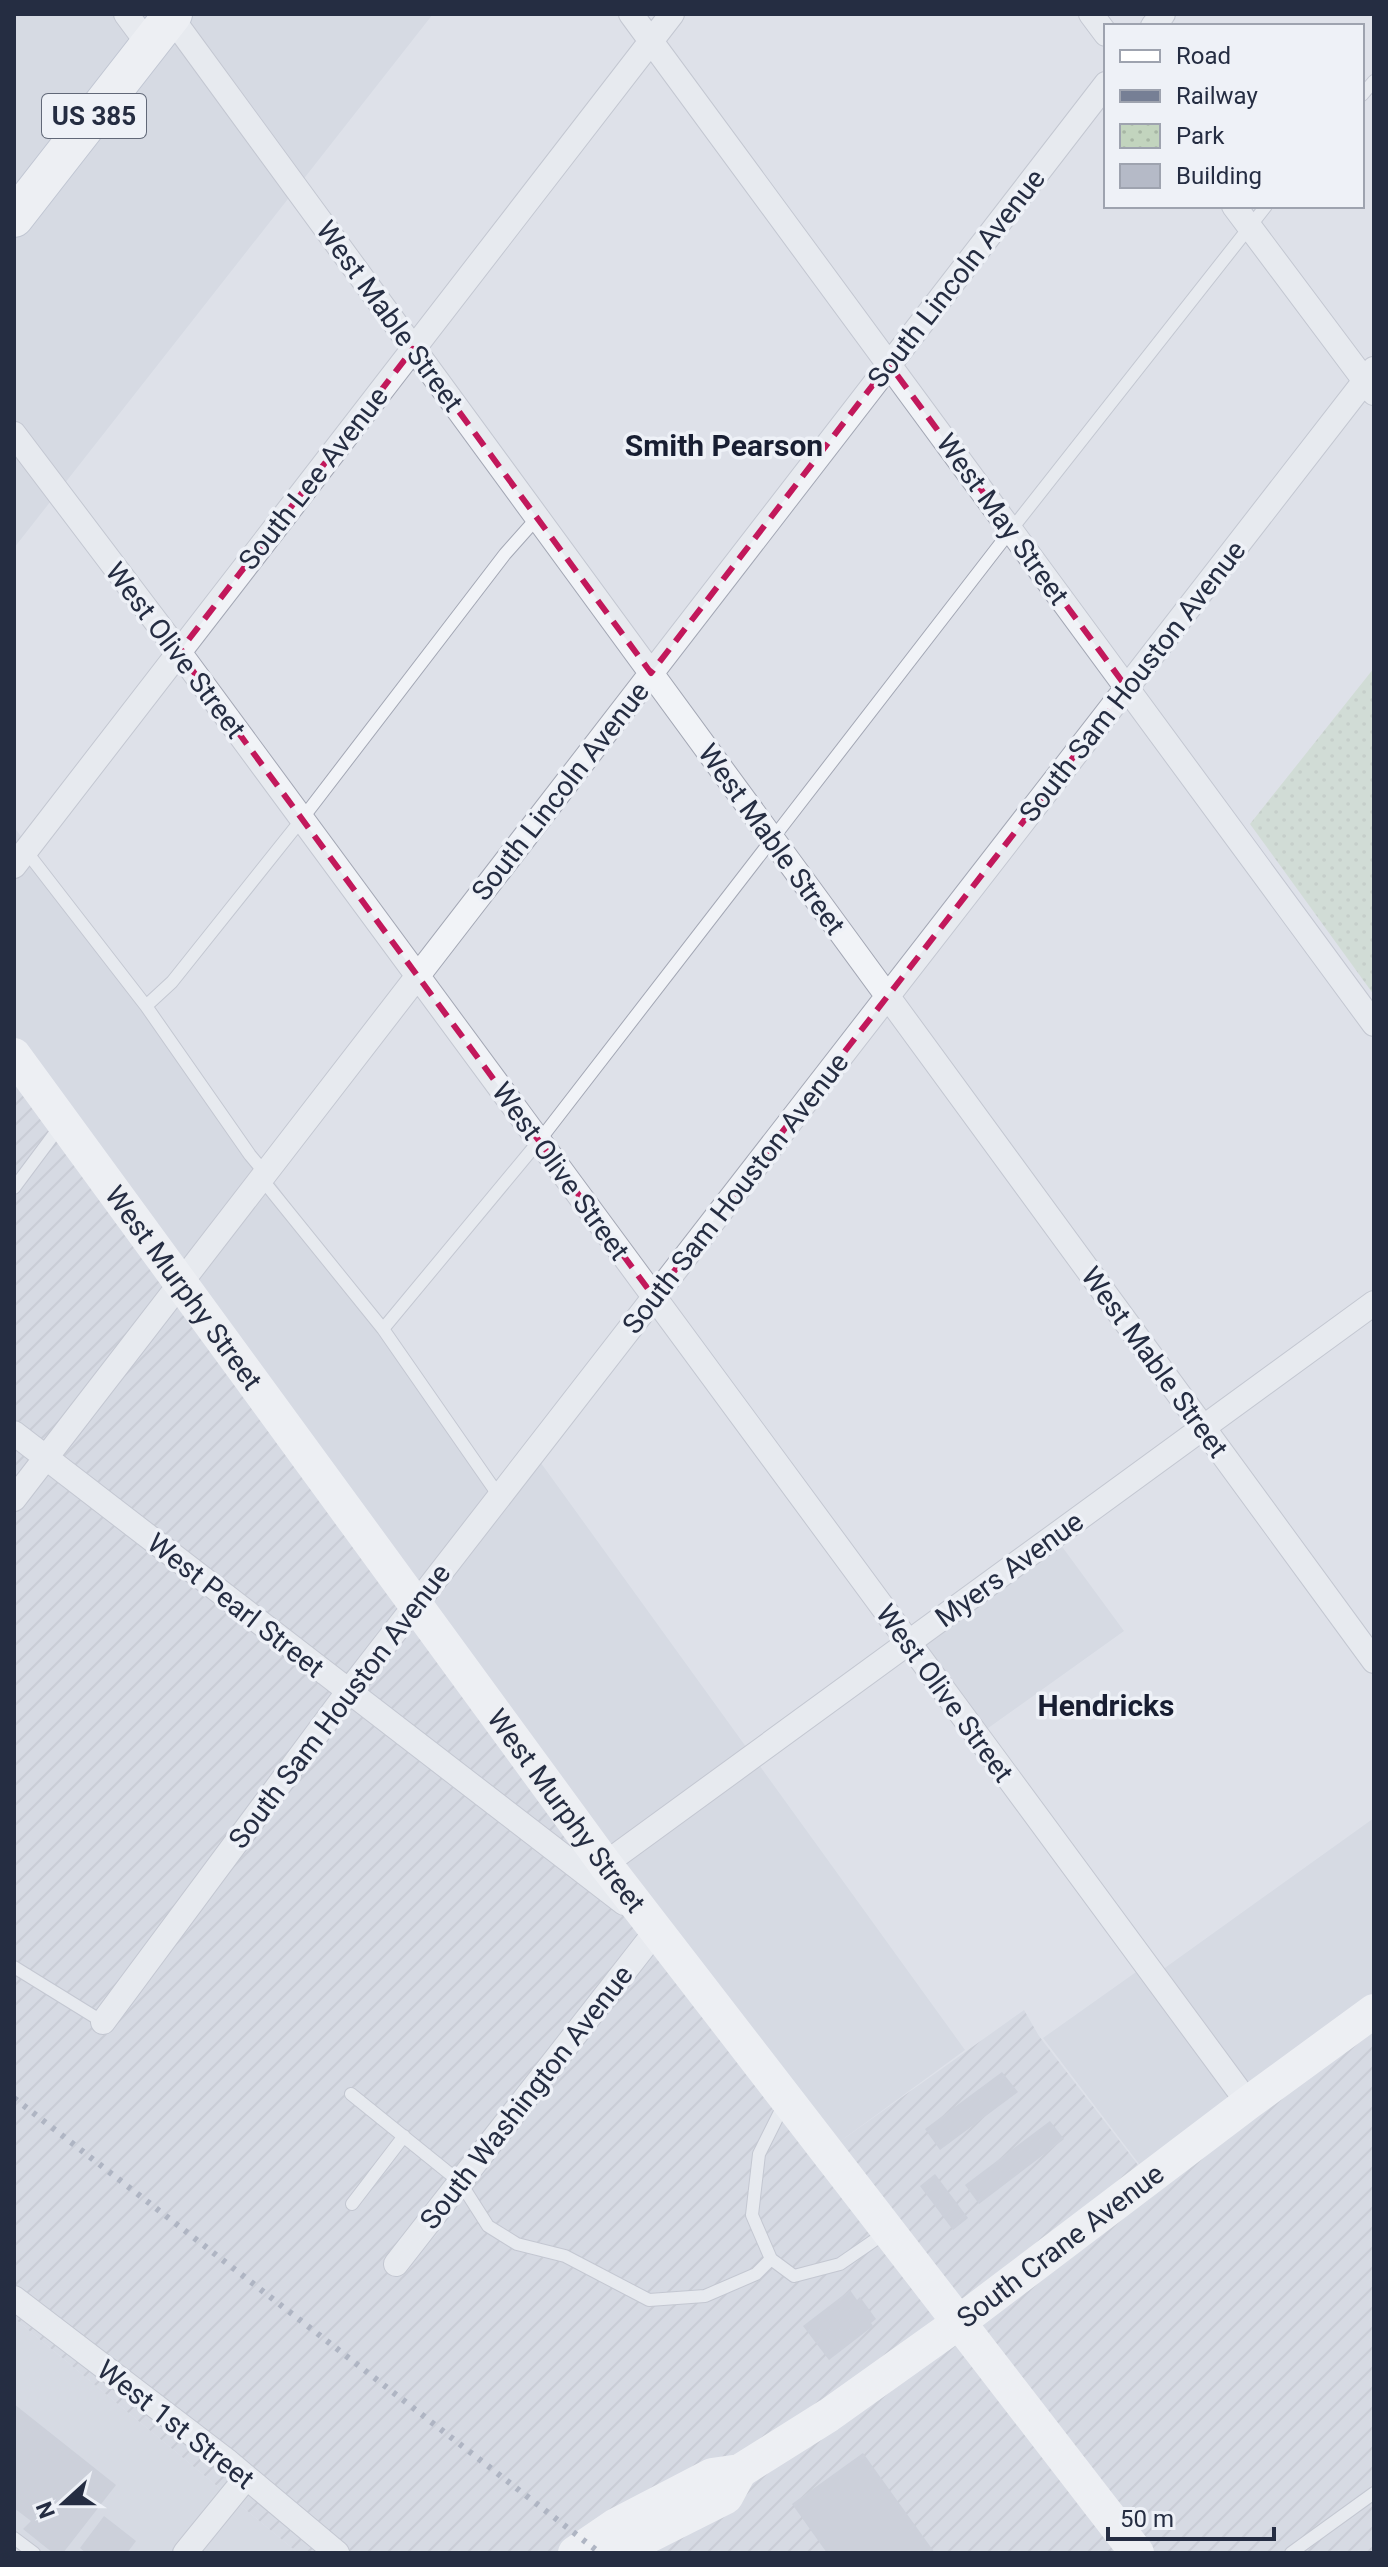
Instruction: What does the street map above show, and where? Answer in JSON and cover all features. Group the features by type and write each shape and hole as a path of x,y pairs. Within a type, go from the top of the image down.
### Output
{"main road":[{"name":"US 385","path":"14,218 165,25"}],"street":[{"name":"West Mable Street","path":"126,14 165,25 413,349 1374,1661"},
{"name":"West May Street","path":"631,14 1374,1024"},
{"name":"South Lee Avenue","path":"20,858 672,14"},
{"path":"1091,14 1104,31"},
{"name":"South Lincoln Avenue","path":"14,1499 1104,87"},
{"path":"1236,208 1371,381"},
{"name":"South Sam Houston Avenue","path":"103,2022 348,1692 499,1496 1127,688 1371,381"},
{"name":"West Olive Street","path":"14,434 179,652 1248,2103"},
{"name":"West Murphy Street","path":"14,1055 605,1864 1137,2553"},
{"name":"Myers Avenue","path":"605,1864 1374,1303"},
{"name":"West Pearl Street","path":"14,1433 653,1926"},
{"name":"South Washington Avenue","path":"396,2264 653,1926"},
{"name":"South Crane Avenue","path":"575,2553 616,2525 712,2475 740,2471 818,2423 958,2323 1374,2011"},
{"name":"West 1st Street","path":"14,2298 246,2478 337,2553"},
{"name":"South Crane Avenue","path":"615,2553 726,2497 740,2471"},
{"path":"185,2553 246,2478"}],"lane":[{"path":"383,1329 539,1141 1264,208"},
{"path":"146,1006 172,982 302,819 505,554 537,518"},
{"path":"20,858 146,1006 263,1176 383,1329 499,1496"},
{"path":"14,1188 63,1122"},
{"path":"14,1967 103,2022"},
{"path":"351,2094 460,2182 488,2226 517,2244 565,2256 649,2300 705,2296 756,2274 771,2259"},
{"path":"786,2100 759,2154 752,2215 771,2259 794,2276 840,2264 888,2232"},
{"path":"352,2204 404,2136"},
{"path":"1291,2553 1374,2493"},
{"path":"14,2538 34,2553"}],"highlighted area":[{"path":"413,349 651,673 889,364 1127,688 654,1297 179,652"}],"shaded area":[{"path":"14,14 433,14 14,548"},
{"path":"14,827 148,1005 499,1496 533,1452 965,2050 827,2151 14,1054"},
{"path":"14,1054 828,2150 1024,2010 1039,2036 1145,2174 1374,2007 1374,2553 298,2553 14,2318"},
{"path":"1055,1537 1124,1631 977,1736 909,1643"},
{"path":"1374,1818 1374,2007 1146,2173 1043,2038 1146,1965 1155,1975"},
{"path":"14,2318 298,2553 14,2553"}],"green space":[{"path":"1374,668 1374,995 1250,824"}],"building":[{"path":"1002,2072 1018,2092 940,2150 925,2129"},
{"path":"1050,2121 1064,2139 979,2204 965,2185"},
{"path":"935,2174 968,2218 953,2230 920,2186"},
{"path":"850,2290 857,2300 860,2297 876,2319 871,2323 873,2326 829,2360 803,2326"},
{"path":"14,2404 116,2485 63,2553 53,2553 23,2529 31,2521 14,2508"},
{"path":"863,2453 935,2553 827,2553 792,2504"},
{"path":"104,2516 136,2541 127,2553 86,2553 80,2548"}],"railway":[{"path":"14,2098 600,2553"}],"district":[{"name":"Smith Pearson","path":"724,446"},
{"name":"Hendricks","path":"1106,1706"}]}
